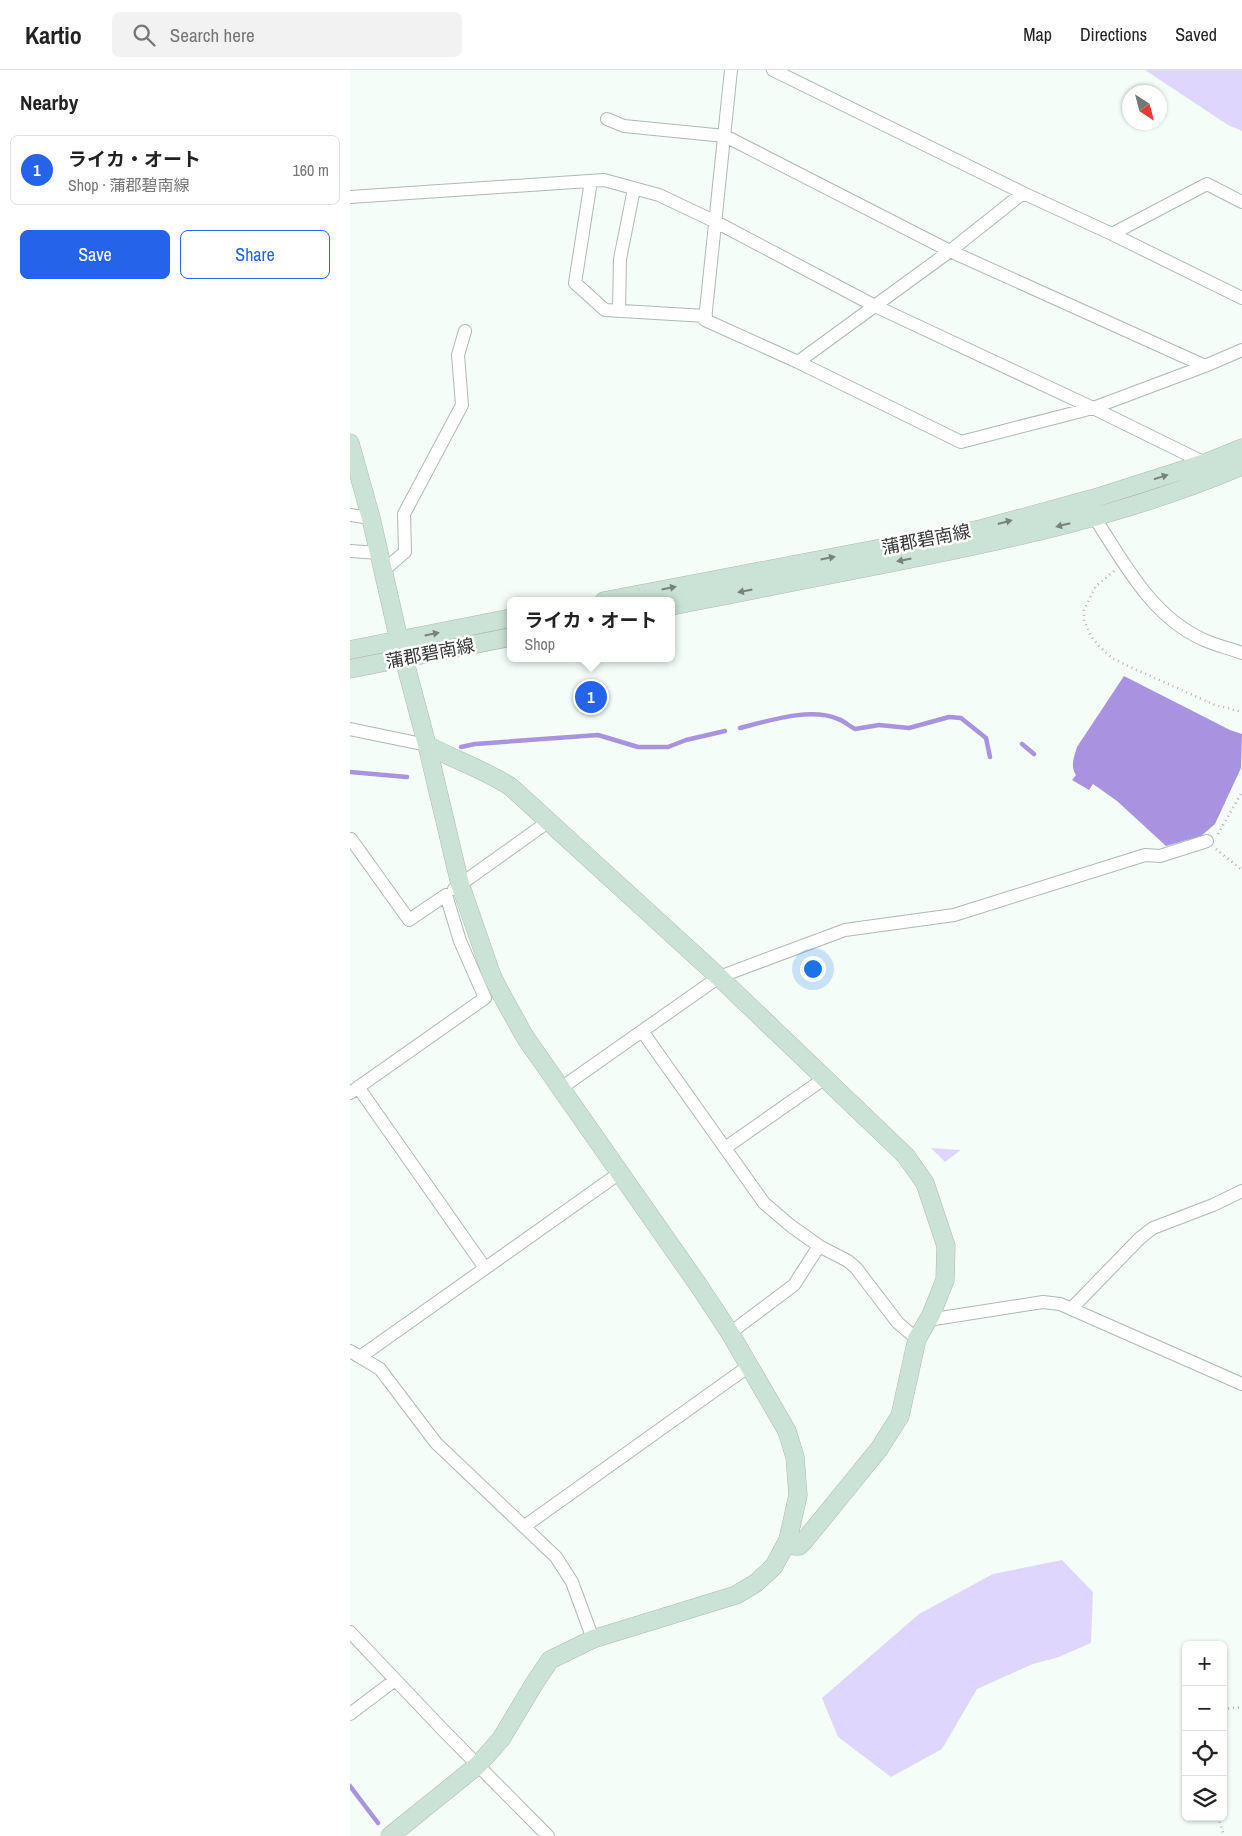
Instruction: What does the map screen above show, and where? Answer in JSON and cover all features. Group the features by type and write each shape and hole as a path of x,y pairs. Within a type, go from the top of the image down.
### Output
{"street":[{"path":"731,70 705,320 798,362 962,442 1093,408 1242,350"},
{"path":"773,70 1242,298"},
{"path":"607,119 624,126 725,136 950,250 1205,366"},
{"path":"350,197 604,180 659,195 716,222 875,306 1093,408 1205,463"},
{"path":"591,181 575,283 605,310 706,316"},
{"path":"1112,234 1207,184 1242,202"},
{"path":"619,310 620,259 634,188"},
{"path":"798,362 950,250 1023,193"},
{"path":"350,551 381,561 405,552 404,514 462,405 458,355 465,332"},
{"path":"350,443 371,518 399,640 427,745 460,884 492,976 525,1037 730,1333 787,1431 795,1457 798,1495 788,1540 774,1566 756,1583 736,1595 593,1639 550,1660 501,1739 478,1765 390,1836"},
{"name":"蒲郡碧南線","path":"625,597 980,529 1095,498 1205,463 1242,448"},
{"name":"蒲郡碧南線","path":"675,605 982,545 1094,517 1220,476 1242,466"},
{"path":"350,515 371,518"},
{"path":"1094,517 1146,596 1174,622 1202,639 1242,653"},
{"name":"蒲郡碧南線","path":"350,650 507,619"},
{"name":"蒲郡碧南線","path":"350,668 507,638"},
{"path":"350,729 427,745 493,775 511,787 719,977 825,1078 906,1156 925,1183 946,1246 945,1280 928,1320 917,1339 900,1416 879,1449 805,1540 799,1546 795,1546 788,1540"},
{"path":"350,838 409,920 549,821"},
{"path":"561,1088 719,977 845,930 954,915 1145,854 1160,856 1207,840"},
{"path":"446,895 460,941 485,998 354,1090 485,1268"},
{"path":"642,1031 764,1203 819,1246 848,1261 856,1268 898,1324 917,1339"},
{"path":"725,1148 825,1078"},
{"path":"593,1639 572,1582 556,1557 436,1443 380,1369 355,1354 485,1268 620,1172"},
{"path":"1072,1308 1140,1238 1153,1228 1213,1205 1242,1191"},
{"path":"730,1333 794,1284 819,1246"},
{"path":"928,1320 1043,1302 1060,1304 1242,1384"},
{"path":"525,1526 749,1366"},
{"path":"350,1632 548,1836"},
{"path":"350,1714 395,1680"}],"path":[{"path":"1123,563 1096,586 1084,610 1084,621 1091,636 1098,645 1112,658 1128,666 1215,705 1242,712"},
{"path":"1242,792 1218,834 1207,840 1242,870"},
{"path":"1227,1709 1242,1707"},
{"path":"1219,1821 1224,1836"}],"shaded area":[{"path":"1145,70 1242,70 1242,131 1228,125"},
{"path":"1124,676 1230,730 1242,734 1241,768 1215,824 1201,836 1166,846 1117,801 1093,784 1089,790 1072,780 1076,775 1073,765 1077,747"},
{"path":"931,1148 961,1150 945,1162"},
{"path":"1062,1560 1093,1592 1091,1643 1059,1657 1033,1664 977,1689 942,1749 891,1777 838,1737 822,1698 919,1614 993,1574"}],"waterway":[{"path":"740,728 789,716 815,714 840,720 855,729 879,725 909,728 949,717 961,718 986,738 990,757"},
{"path":"461,747 475,744 598,735 638,747 668,747 686,740 725,731"},
{"path":"1022,744 1034,754"},
{"path":"350,772 407,777"},
{"path":"350,1786 378,1823"}],"place":[{"name":"ライカ・オート","path":"591,697"}]}
